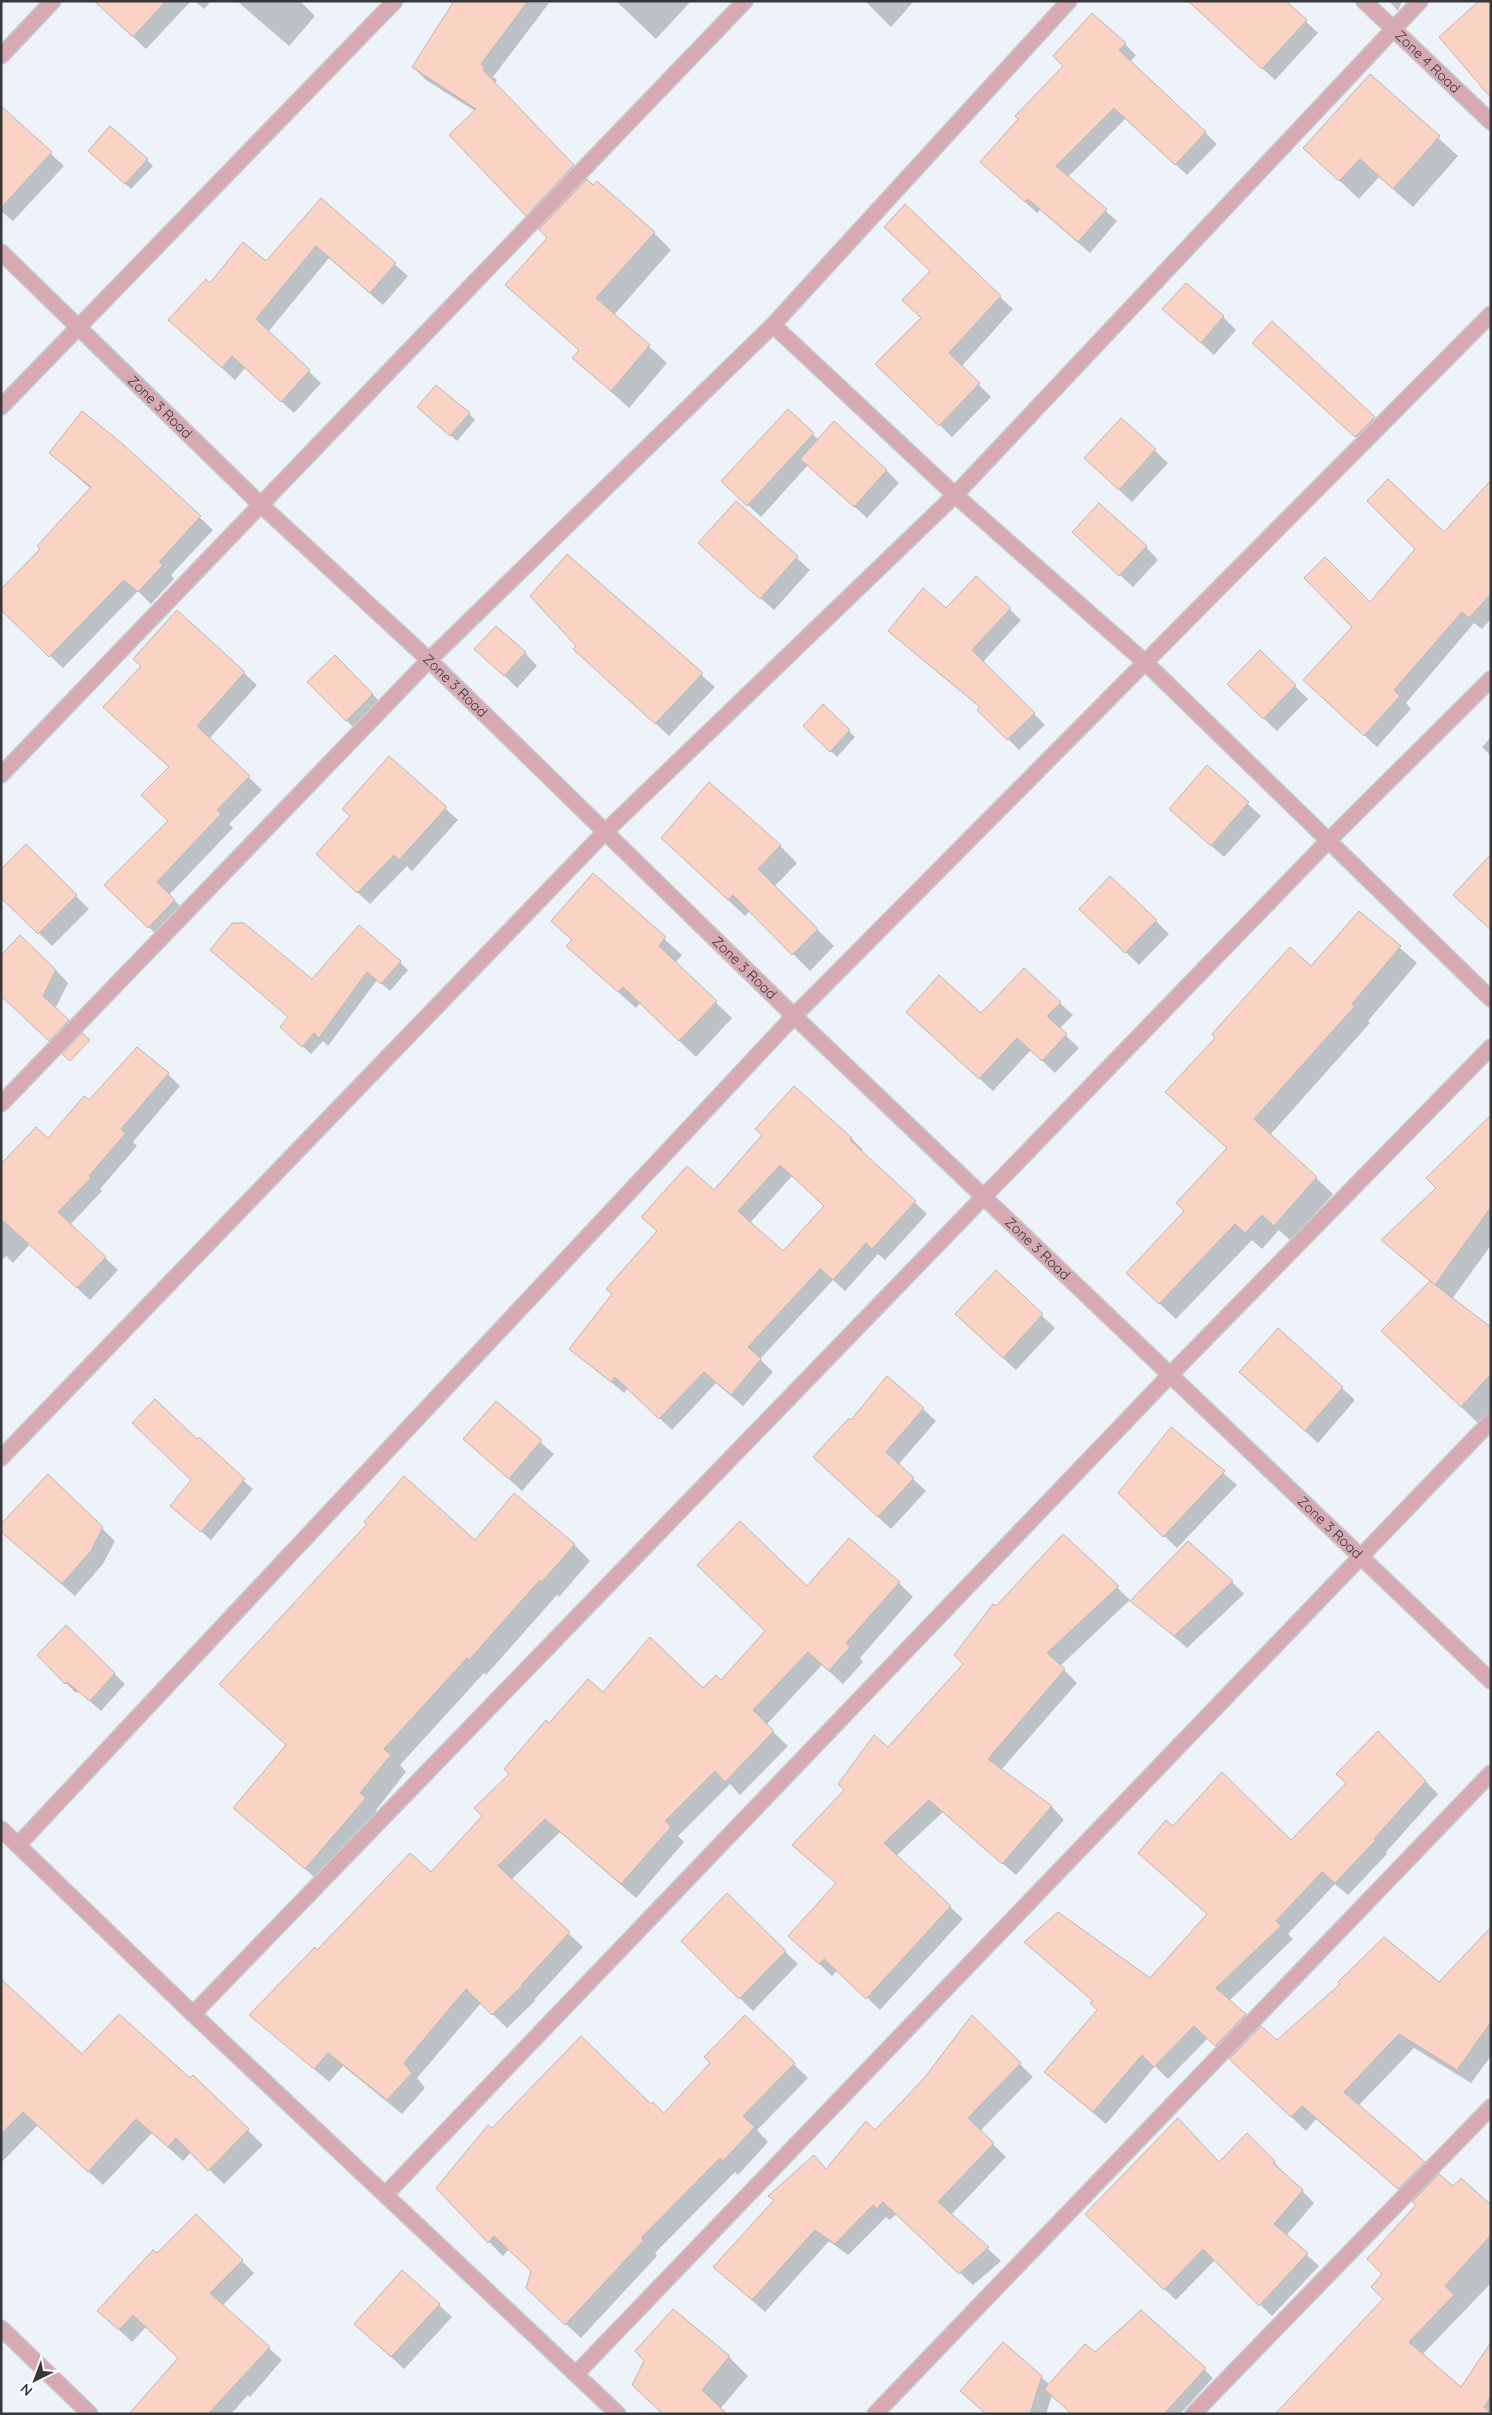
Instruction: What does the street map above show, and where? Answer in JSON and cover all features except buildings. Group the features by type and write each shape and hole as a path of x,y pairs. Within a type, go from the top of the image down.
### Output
{"street":[{"path":"1,56 53,1"},
{"path":"1,407 395,1"},
{"path":"1,775 745,1"},
{"path":"1,1104 428,660 773,325 1069,1"},
{"name":"Zone 4 Road","path":"1364,1 1491,122"},
{"path":"1,1458 605,832 955,495 1420,1"},
{"name":"Zone 3 Road","path":"1,252 261,505 428,660 794,1016 1491,1681"},
{"path":"18,1845 794,1016 1491,314"},
{"path":"773,325 955,495 1146,663 1491,999"},
{"path":"193,2014 985,1198 1328,841 1491,679"},
{"path":"385,2195 1171,1374 1491,1047"},
{"path":"576,2374 1491,1421"},
{"path":"875,2414 1491,1773"},
{"path":"1,1829 193,2014 618,2414"},
{"path":"1193,2414 1491,2107"},
{"path":"1,2328 90,2414"}]}
